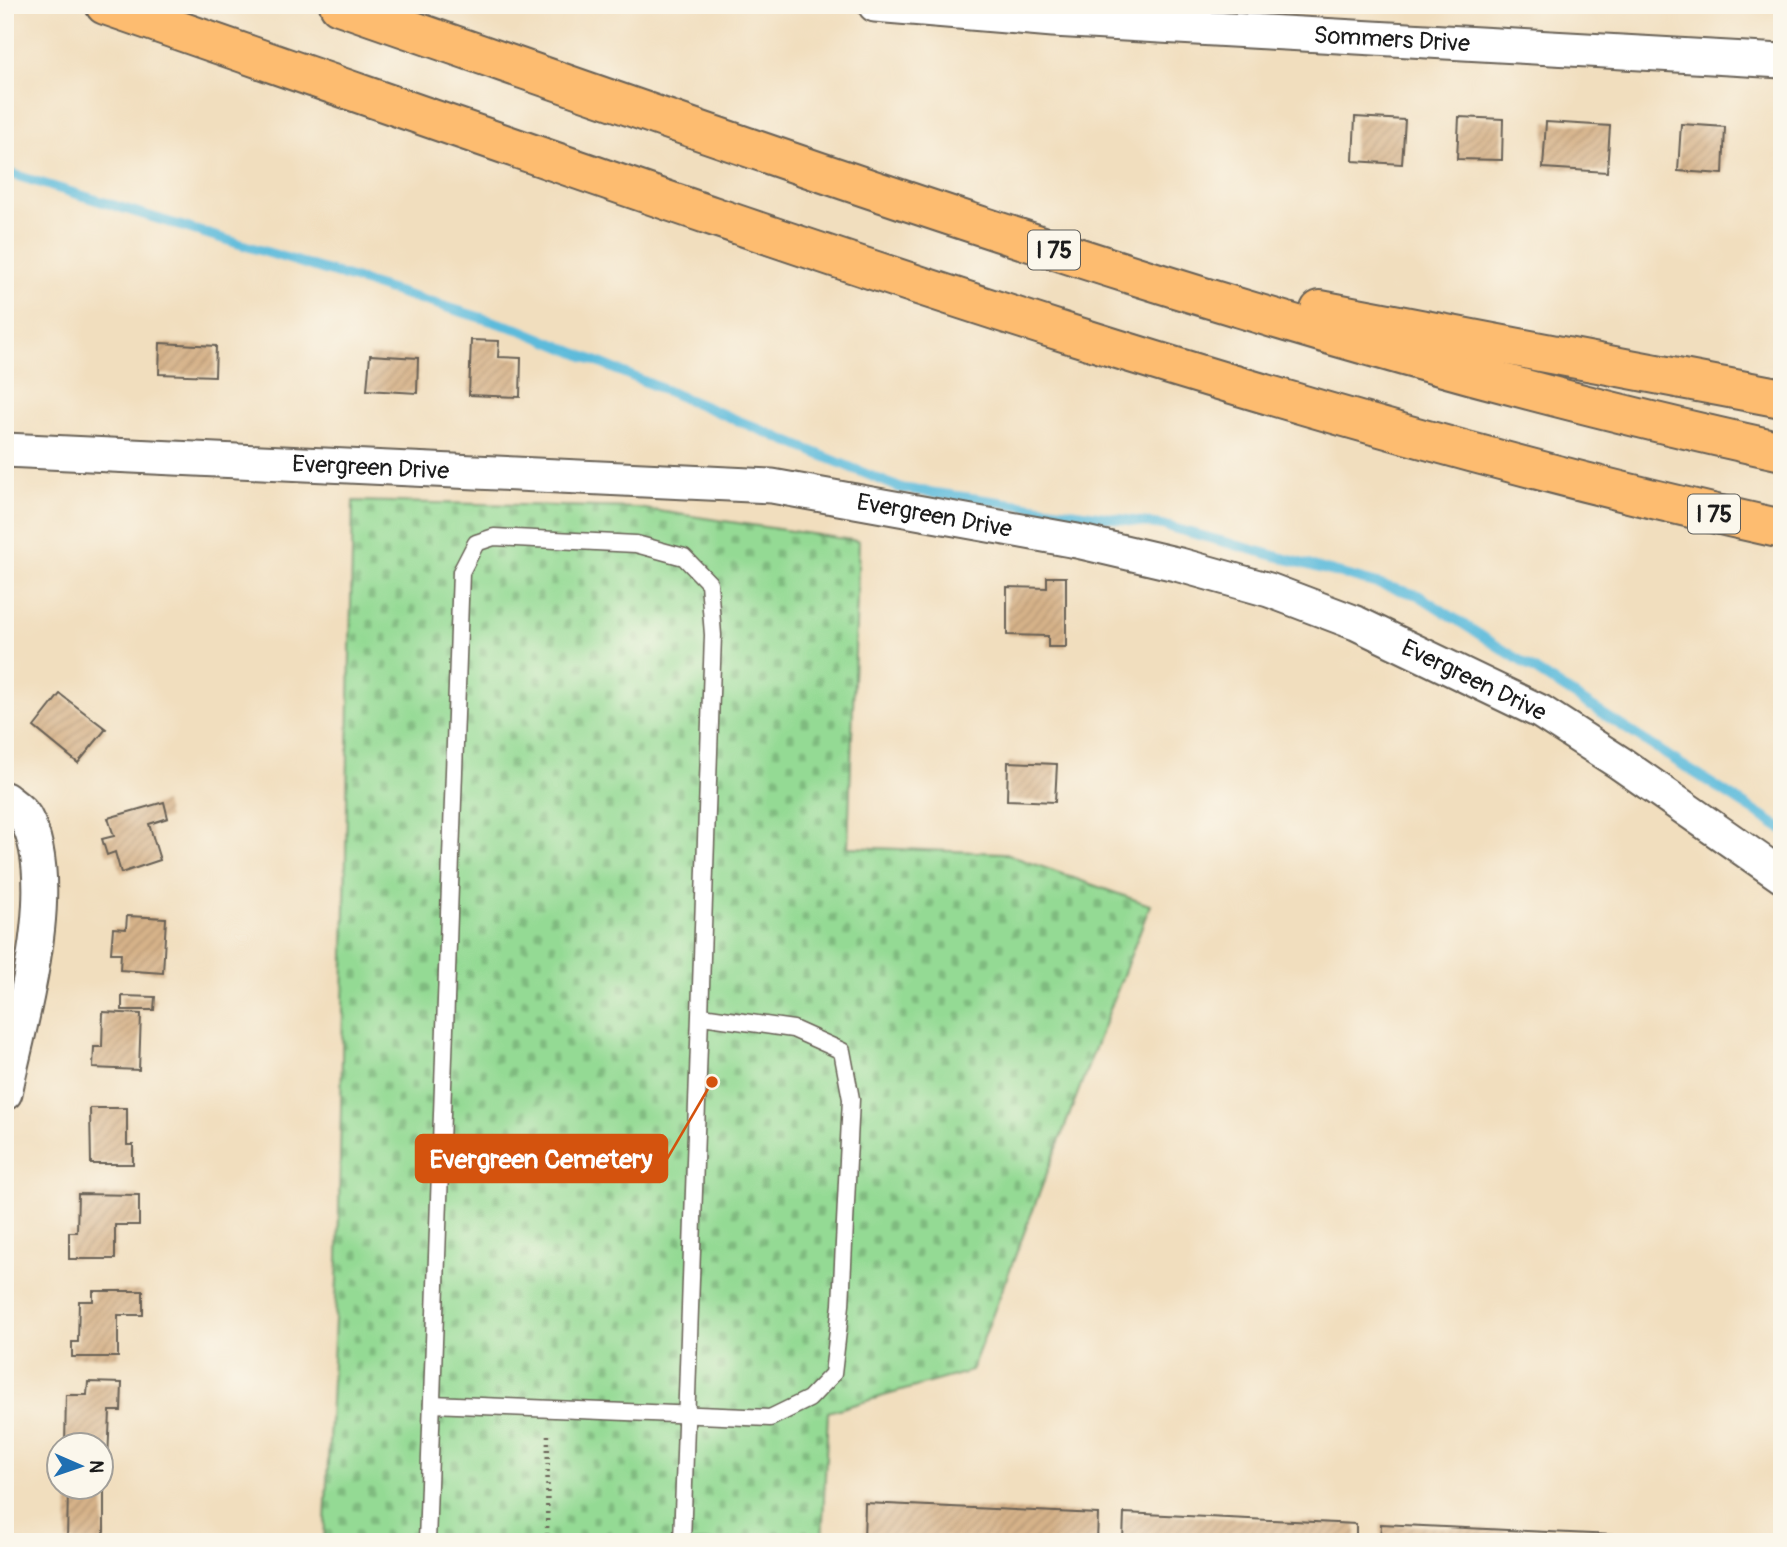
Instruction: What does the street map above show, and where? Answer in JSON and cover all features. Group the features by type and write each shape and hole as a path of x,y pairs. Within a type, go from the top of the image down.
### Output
{"highway":[{"name":"I 75","path":"106,5 782,239 1162,365 1356,422 1646,499 1782,528"},
{"name":"I 75","path":"339,5 923,208 1149,281 1534,391 1782,451"},
{"path":"1149,281 1369,318 1782,398"},
{"path":"1646,499 1782,544"}],"street":[{"name":"Sommers Drive","path":"875,5 1081,22 1782,61"},
{"name":"Evergreen Drive","path":"5,450 772,486 1077,541 1167,562 1269,590 1356,623 1541,712 1654,785 1782,876"},
{"path":"5,799 24,815 38,855 40,909 5,1093"}],"lane":[{"path":"427,1542 461,572 475,543 494,537 636,544 684,557 709,583 713,635 682,1542"},
{"path":"432,1404 770,1418 808,1399 833,1374 841,1305 851,1099 842,1051 793,1029 702,1016"}],"path":[{"path":"547,1542 548,1410"}],"green space":[{"path":"353,501 638,508 859,541 848,847 1003,853 1150,905 971,1371 828,1412 822,1542 324,1542 338,1259"}],"building":[{"path":"1355,117 1405,120 1402,164 1353,161"},
{"path":"1459,117 1503,119 1502,160 1457,159"},
{"path":"1546,122 1610,126 1607,172 1543,168"},
{"path":"1681,124 1725,127 1723,174 1678,171"},
{"path":"471,340 499,341 498,357 521,358 520,397 469,395"},
{"path":"160,343 216,346 215,376 159,374"},
{"path":"370,355 418,358 417,393 367,390"},
{"path":"1047,577 1066,577 1066,647 1048,647 1048,636 1007,635 1007,587 1047,588"},
{"path":"60,694 106,729 78,763 34,727"},
{"path":"1008,762 1057,764 1055,802 1007,800"},
{"path":"164,802 168,818 149,824 160,860 121,873 115,852 107,855 102,839 114,836 108,818"},
{"path":"127,916 166,918 163,973 120,970 121,953 111,953 113,928 126,929"},
{"path":"122,996 155,997 154,1010 122,1010"},
{"path":"103,1012 141,1014 139,1070 93,1068 94,1047 102,1047"},
{"path":"90,1108 127,1108 127,1145 133,1145 133,1164 91,1164"},
{"path":"78,1194 139,1195 139,1225 115,1225 115,1259 69,1259 69,1232 77,1232"},
{"path":"93,1291 143,1291 143,1315 118,1315 118,1357 72,1357 72,1342 78,1342 79,1301 93,1301"},
{"path":"88,1382 122,1383 121,1411 110,1411 109,1432 65,1432 66,1395 87,1395"},
{"path":"68,1502 104,1502 104,1542 67,1542"},
{"path":"865,1503 1098,1514 1097,1542 864,1542"},
{"path":"1124,1513 1356,1524 1356,1542 1123,1542"},
{"path":"1381,1524 1613,1535 1613,1542 1380,1542"}],"waterway":[{"path":"5,172 521,330 900,488 1162,525 1418,595 1782,829"}],"place":[{"name":"Evergreen Cemetery","path":"712,1082"}]}
